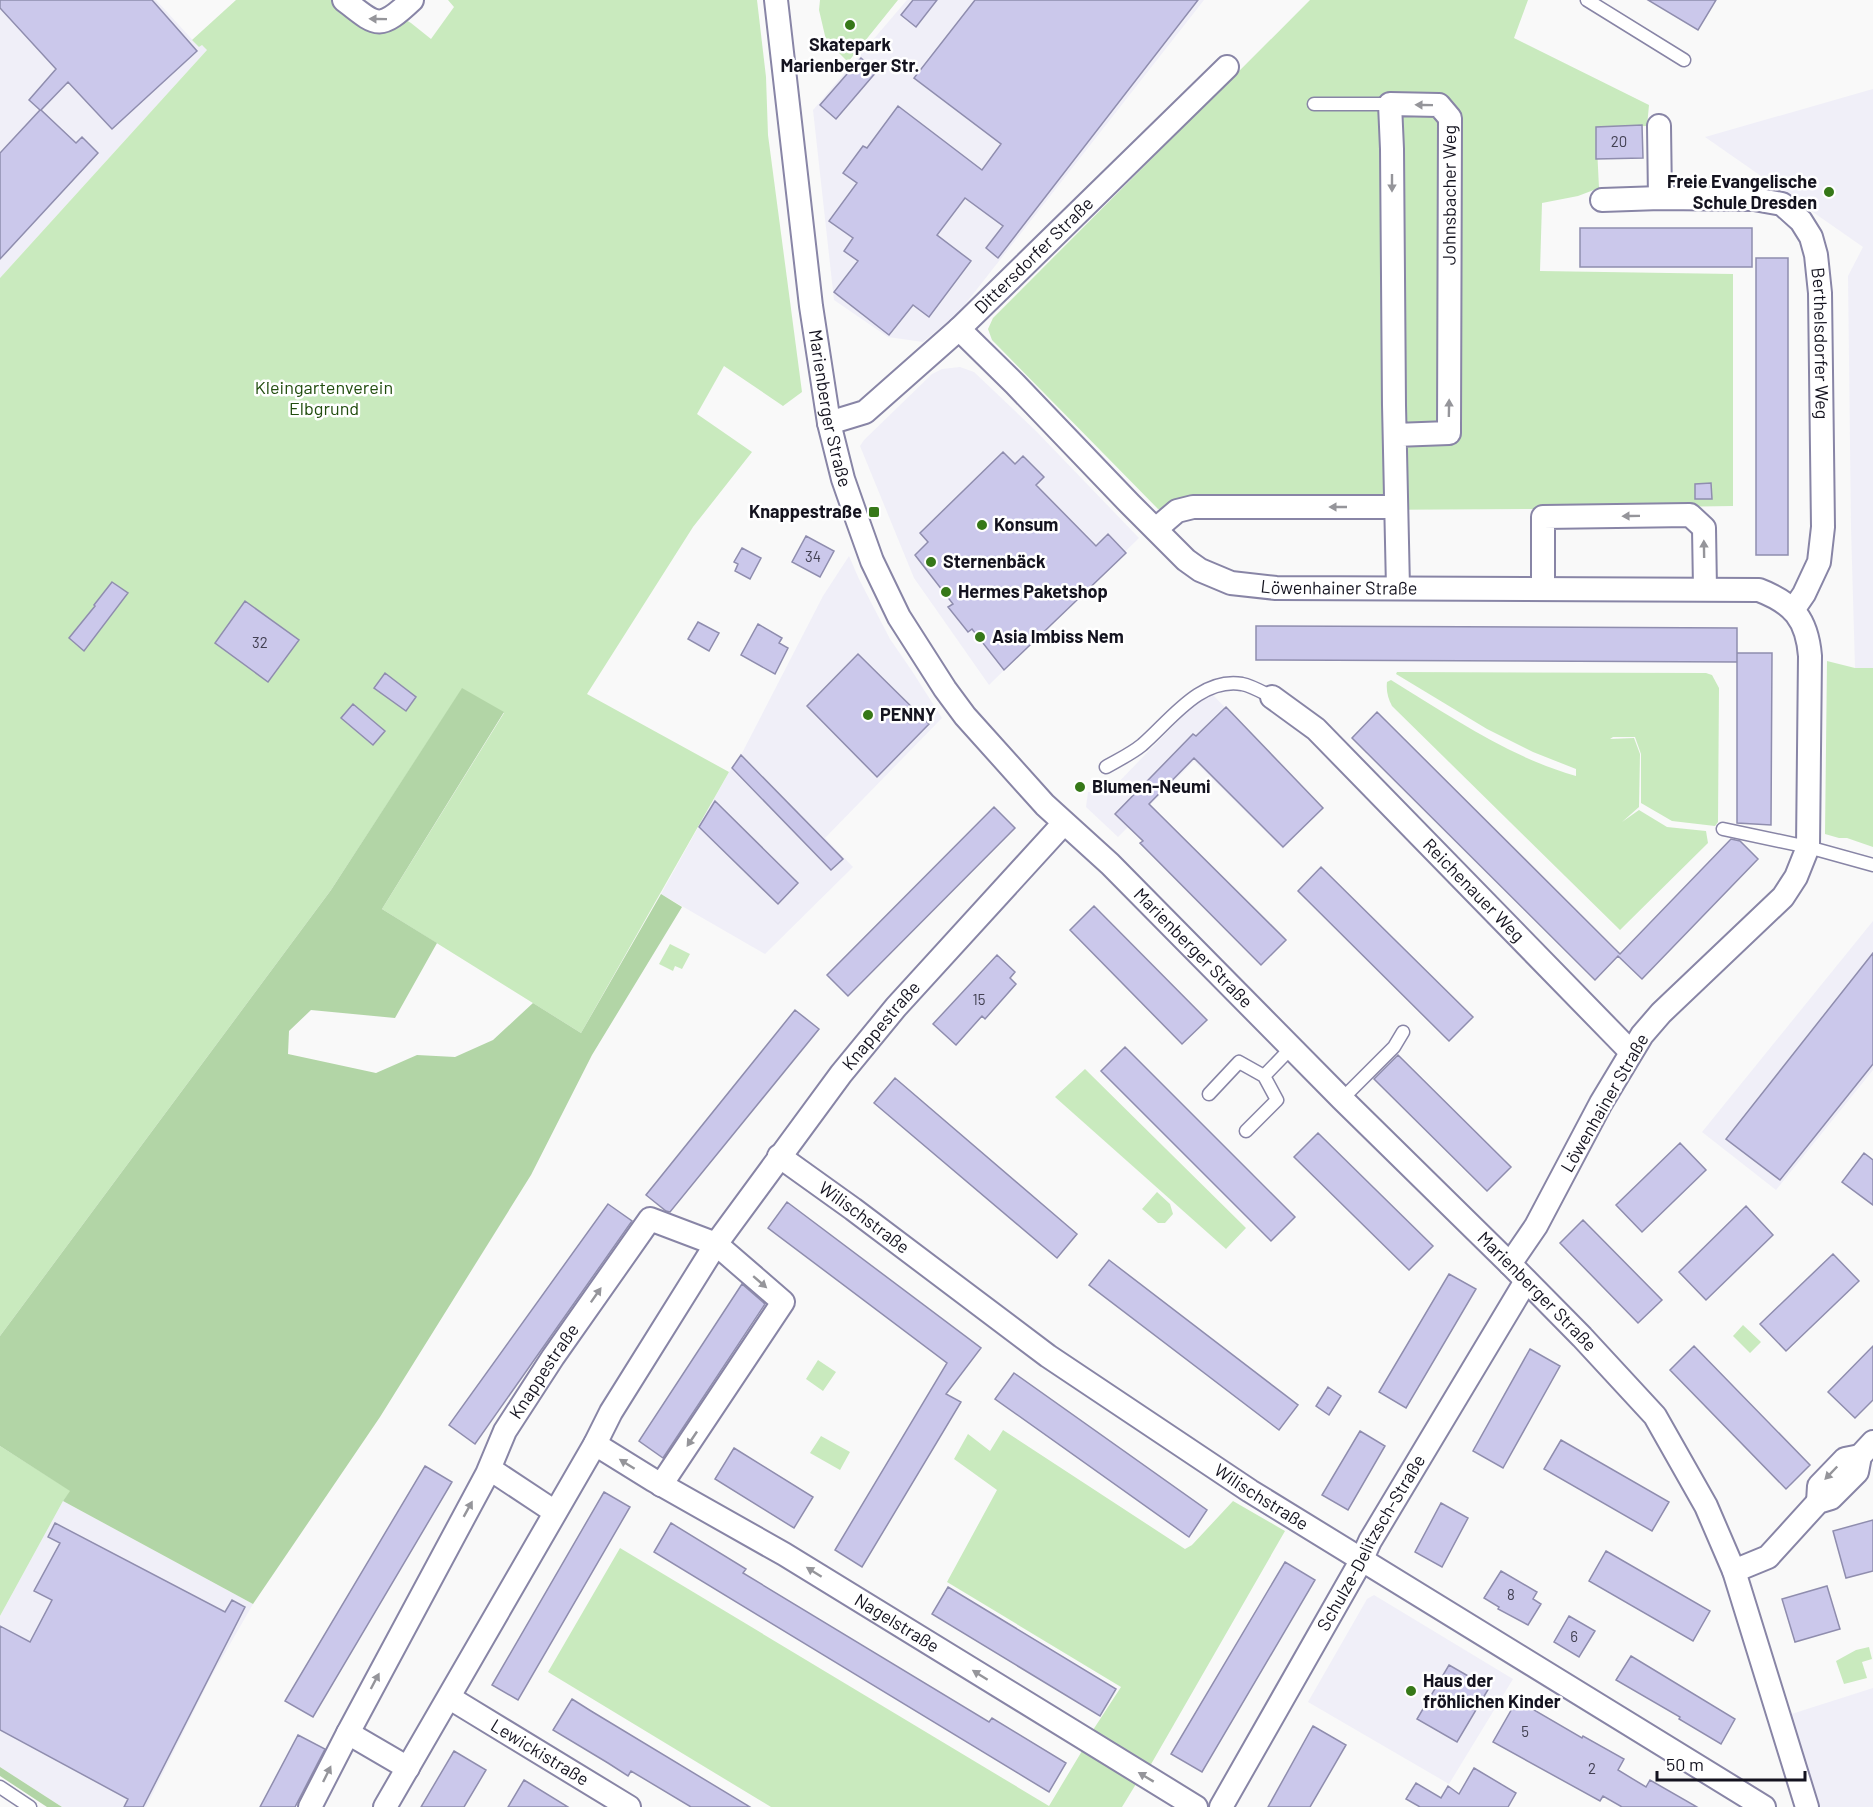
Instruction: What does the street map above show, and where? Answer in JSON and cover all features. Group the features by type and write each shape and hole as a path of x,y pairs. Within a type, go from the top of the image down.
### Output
{"street":[{"path":"344,0 369,20 380,21 392,18 412,0"},
{"name":"Marienberger Straße","path":"776,0 811,306 829,423 843,479 872,561 899,617 965,716 1038,797 1110,864 1291,1048 1582,1336 1655,1416 1706,1506 1734,1571 1807,1807"},
{"name":"Dittersdorfer Straße","path":"829,423 865,412 959,329 1227,67"},
{"path":"1390,104 1398,588"},
{"name":"Johnsbacher Weg","path":"1390,104 1439,105 1450,118 1449,433 1395,435"},
{"path":"1659,126 1659,198"},
{"name":"Berthelsdorfer Weg","path":"1602,200 1754,199 1782,204 1802,221 1811,237 1816,255 1820,293 1823,527 1819,562 1804,594 1793,610"},
{"name":"Löwenhainer Straße","path":"959,329 1186,560 1200,570 1231,583 1276,588 1759,590 1779,598 1793,610 1806,630 1810,654 1808,847 1796,877 1783,897 1661,1013 1630,1052 1536,1226 1510,1264"},
{"path":"1156,529 1177,511 1193,507 1396,507"},
{"path":"1543,589 1543,517 1690,515 1704,528 1705,589"},
{"name":"Reichenauer Weg","path":"1272,697 1316,723 1630,1052"},
{"name":"Knappestraße","path":"385,1807 450,1698 611,1412 716,1244 841,1074 896,1007 1064,823"},
{"name":"Wilischstraße","path":"779,1156 1047,1356 1251,1491 1764,1807"},
{"name":"Knappestraße","path":"310,1807 490,1469 505,1431 553,1357 650,1219 716,1244 783,1302 661,1485"},
{"name":"Schulze-Delitzsch-Straße","path":"1221,1807 1371,1541 1526,1281"},
{"name":"Nagelstraße","path":"595,1444 661,1485 789,1557 1196,1807"},
{"path":"1734,1571 1768,1557 1818,1502 1831,1498 1857,1472 1866,1449"},
{"path":"490,1469 555,1512"},
{"name":"Lewickistraße","path":"450,1698 629,1807"},
{"path":"348,1733 408,1768"}],"lane":[{"path":"1587,0 1684,60"},
{"path":"1314,104 1390,104"},
{"name":"Reichenauer Weg","path":"1106,767 1140,747 1191,700 1211,688 1226,684 1240,684 1272,697"},
{"path":"1723,829 1808,847 1873,865"},
{"path":"1342,1099 1394,1047 1404,1032"},
{"path":"1264,1076 1291,1048"},
{"path":"1209,1094 1239,1062 1264,1076 1277,1100 1246,1131"},
{"path":"0,1787 30,1807"}],"shaded area":[{"path":"0,0 156,0 199,47 202,45 207,50 0,278"},
{"path":"907,0 1204,0 959,312 923,342 888,337 834,300 813,110"},
{"path":"1873,89 1873,668 1855,668 1848,276 1863,247 1705,137"},
{"path":"960,367 974,372 1036,431 1139,538 989,685 914,578 860,446 932,374 942,369"},
{"path":"849,556 890,639 942,718 825,838 853,867 765,954 661,894 729,772 741,755 823,596"},
{"path":"1212,694 1323,808 1283,849 1194,761 1118,837 1086,807 1088,792 1109,792 1200,698"},
{"path":"1873,921 1873,1070 1776,1190 1702,1132"},
{"path":"63,1501 253,1604 210,1679 146,1807 62,1807 0,1767 0,1616"},
{"name":"Haus der fröhlichen Kinder","path":"1374,1595 1513,1679 1449,1784 1308,1702 1367,1599"},
{"path":"1873,1688 1873,1807 1807,1807 1779,1718"}],"green space":[{"name":"Kleingartenverein Elbgrund","path":"236,0 332,0 368,26 401,17 431,39 454,7 448,0 757,0 766,77 768,135 802,392 783,406 724,366 697,414 752,452 693,527 587,694 729,772 581,1033 382,909 504,713 462,689 331,890 0,1336 0,278 207,50 202,45 199,47 192,40"},
{"name":"Skatepark Marienberger Str.","path":"820,0 898,0 848,62 826,40 819,10"},
{"path":"1310,0 1528,0 1514,38 1649,105 1647,126 1596,127 1599,188 1578,196 1542,203 1540,271 1733,274 1733,506 1177,511 1158,509 992,340 988,329 993,318"},
{"path":"1827,661 1855,668 1873,668 1873,847 1847,838 1825,834"},
{"path":"1397,672 1706,673 1712,675 1719,688 1718,822 1715,826 1672,821 1641,803 1641,754 1635,737 1610,739 1634,738 1640,754 1639,807 1622,822 1639,810 1667,827 1706,831 1708,843 1620,930 1392,706 1387,682 1391,680 1458,721 1527,758 1576,776 1576,769 1533,752 1487,729 1396,674"},
{"path":"462,688 504,712 382,909 437,943 395,1018 311,1010 289,1031 288,1054 376,1073 417,1055 455,1057 493,1040 533,1003 581,1033 661,894 682,907 592,1055 531,1175 380,1417 253,1604 63,1501 70,1491 0,1446 0,1336 331,890"},
{"path":"670,944 690,954 682,969 675,966 673,971 659,964"},
{"path":"1085,1069 1246,1228 1226,1249 1055,1097"},
{"path":"1157,1192 1170,1204 1173,1214 1165,1223 1158,1223 1142,1209"},
{"path":"1743,1325 1761,1342 1750,1353 1733,1336"},
{"path":"818,1360 836,1372 823,1391 806,1379"},
{"path":"1003,1430 1185,1549 1192,1545 1233,1501 1285,1531 1150,1766 1093,1730 1121,1687 947,1582 997,1490 954,1459 968,1434 990,1451"},
{"path":"821,1436 850,1452 840,1470 810,1453"},
{"path":"0,1446 71,1491 63,1501 0,1616"},
{"path":"620,1548 1049,1806 1082,1751 1136,1784 1122,1807 771,1807 548,1672"},
{"path":"1869,1647 1872,1659 1862,1662 1867,1678 1844,1684 1836,1661 1856,1650"},
{"path":"0,1767 62,1807 47,1807 0,1776"}],"building":[{"path":"0,0 152,0 197,51 112,129 68,82 41,110 76,143 82,137 98,153 0,259 0,153 40,110 29,100 56,69 0,8"},
{"path":"913,0 937,0 916,27 901,15"},
{"path":"975,0 1198,0 998,258 986,248 1003,226 965,198 937,235 971,261 929,317 913,305 889,335 834,292 858,261 844,251 853,238 829,221 857,183 843,173 863,146 867,148 898,106 982,170 1001,144 914,78"},
{"path":"1648,0 1716,0 1698,30"},
{"path":"861,58 877,71 836,119 820,105"},
{"path":"1642,125 1643,158 1596,159 1596,127"},
{"path":"1580,228 1752,228 1752,267 1580,267"},
{"path":"1756,258 1788,258 1788,555 1756,555"},
{"path":"1003,452 1015,464 1023,456 1044,477 1036,485 1096,546 1108,534 1126,553 1004,670 972,629 968,632 948,607 953,604 915,555 928,542 920,533"},
{"path":"1711,483 1712,499 1695,499 1695,484"},
{"path":"806,536 834,551 820,577 792,562"},
{"path":"742,548 761,558 750,579 735,571 738,564 734,562"},
{"path":"112,582 128,593 84,651 69,638"},
{"path":"245,601 299,640 268,682 215,643"},
{"path":"698,622 719,633 709,651 688,639"},
{"path":"758,624 782,638 779,643 788,648 775,674 741,655"},
{"path":"1256,626 1737,628 1737,662 1256,660"},
{"path":"1737,653 1772,653 1771,825 1737,823"},
{"name":"PENNY","path":"858,654 929,724 877,777 807,706"},
{"path":"385,673 416,697 406,711 374,688"},
{"path":"353,704 385,731 373,745 341,718"},
{"path":"1226,707 1323,808 1283,847 1194,758 1149,804 1286,940 1261,965 1140,843 1143,841 1115,814 1193,734 1196,736"},
{"path":"1377,712 1620,954 1731,839 1740,841 1758,859 1642,979 1618,956 1595,980 1352,738"},
{"path":"741,755 843,859 831,870 732,768"},
{"path":"715,801 798,883 778,904 699,827"},
{"path":"994,807 1015,828 848,996 827,975"},
{"path":"1321,867 1473,1017 1449,1041 1298,891"},
{"path":"1094,906 1207,1020 1182,1044 1070,930"},
{"path":"1873,953 1873,1064 1780,1180 1726,1139"},
{"path":"997,955 1015,972 1010,978 1016,984 985,1019 982,1016 956,1045 933,1024"},
{"path":"795,1010 819,1029 670,1212 666,1211 646,1195"},
{"path":"1125,1047 1295,1217 1271,1241 1101,1071"},
{"path":"1398,1055 1511,1167 1487,1191 1374,1079"},
{"path":"895,1078 1077,1234 1057,1258 874,1103"},
{"path":"1318,1133 1433,1246 1409,1270 1294,1157"},
{"path":"1680,1143 1706,1170 1642,1232 1616,1205"},
{"path":"1864,1153 1873,1160 1873,1205 1842,1182"},
{"path":"787,1202 981,1348 946,1394 961,1402 862,1567 835,1550 947,1363 768,1228"},
{"path":"608,1204 632,1221 475,1444 449,1425"},
{"path":"1746,1206 1773,1235 1706,1300 1679,1272"},
{"path":"1583,1220 1662,1300 1638,1323 1560,1243"},
{"path":"1833,1254 1859,1281 1786,1351 1760,1324"},
{"path":"1109,1260 1298,1405 1279,1430 1089,1285"},
{"path":"1449,1274 1476,1289 1406,1408 1379,1392"},
{"path":"742,1284 765,1304 663,1458 639,1441"},
{"path":"1694,1346 1810,1465 1786,1489 1670,1370"},
{"path":"1873,1346 1873,1400 1855,1418 1828,1392"},
{"path":"1530,1349 1560,1366 1503,1468 1473,1451"},
{"path":"1014,1373 1207,1510 1189,1537 995,1399"},
{"path":"1328,1387 1341,1396 1329,1415 1316,1406"},
{"path":"1360,1431 1385,1446 1348,1510 1322,1495"},
{"path":"1561,1440 1669,1502 1652,1531 1544,1469"},
{"path":"734,1448 813,1497 794,1528 715,1479"},
{"path":"425,1466 452,1482 313,1717 285,1701"},
{"path":"604,1492 630,1507 518,1700 492,1685"},
{"path":"1441,1503 1468,1518 1442,1567 1415,1552"},
{"path":"1873,1520 1873,1571 1846,1578 1833,1531"},
{"path":"55,1523 225,1612 232,1600 245,1607 143,1807 124,1807 128,1799 0,1730 0,1626 30,1642 52,1600 34,1591 60,1543 48,1537"},
{"path":"671,1523 746,1569 743,1573 989,1722 992,1718 1066,1763 1049,1792 654,1552"},
{"path":"1606,1551 1710,1611 1693,1641 1589,1581"},
{"path":"1285,1562 1315,1580 1202,1772 1171,1754"},
{"path":"1501,1571 1537,1592 1533,1599 1541,1604 1528,1625 1498,1609 1499,1607 1484,1598"},
{"path":"1827,1586 1840,1629 1795,1642 1782,1599"},
{"path":"948,1587 1116,1689 1100,1716 932,1614"},
{"path":"1569,1616 1595,1631 1579,1657 1554,1642"},
{"path":"1631,1656 1735,1719 1721,1744 1616,1680"},
{"path":"1449,1665 1489,1688 1457,1742 1417,1719"},
{"path":"572,1699 750,1807 691,1807 631,1771 628,1776 553,1730"},
{"path":"1517,1700 1582,1738 1583,1736 1624,1759 1618,1770 1646,1787 1650,1780 1697,1807 1622,1807 1603,1796 1600,1801 1493,1742"},
{"path":"1313,1726 1346,1745 1310,1807 1268,1807"},
{"path":"298,1735 325,1749 295,1807 260,1807"},
{"path":"454,1751 486,1770 464,1807 421,1807"},
{"path":"1474,1768 1516,1793 1508,1807 1420,1807 1406,1799 1416,1783 1441,1798 1448,1786 1459,1794"},
{"path":"524,1780 568,1807 508,1807"}],"place":[{"name":"Skatepark Marienberger Str.","path":"850,25"},
{"name":"Freie Evangelische Schule Dresden","path":"1829,192"},
{"name":"Knappestraße","path":"874,512"},
{"name":"Konsum","path":"982,525"},
{"name":"Sternenbäck","path":"931,562"},
{"name":"Hermes Paketshop","path":"946,592"},
{"name":"Asia Imbiss Nem","path":"980,637"},
{"name":"PENNY","path":"868,715"},
{"name":"Blumen-Neumi","path":"1080,787"},
{"name":"Haus der fröhlichen Kinder","path":"1411,1691"}]}
